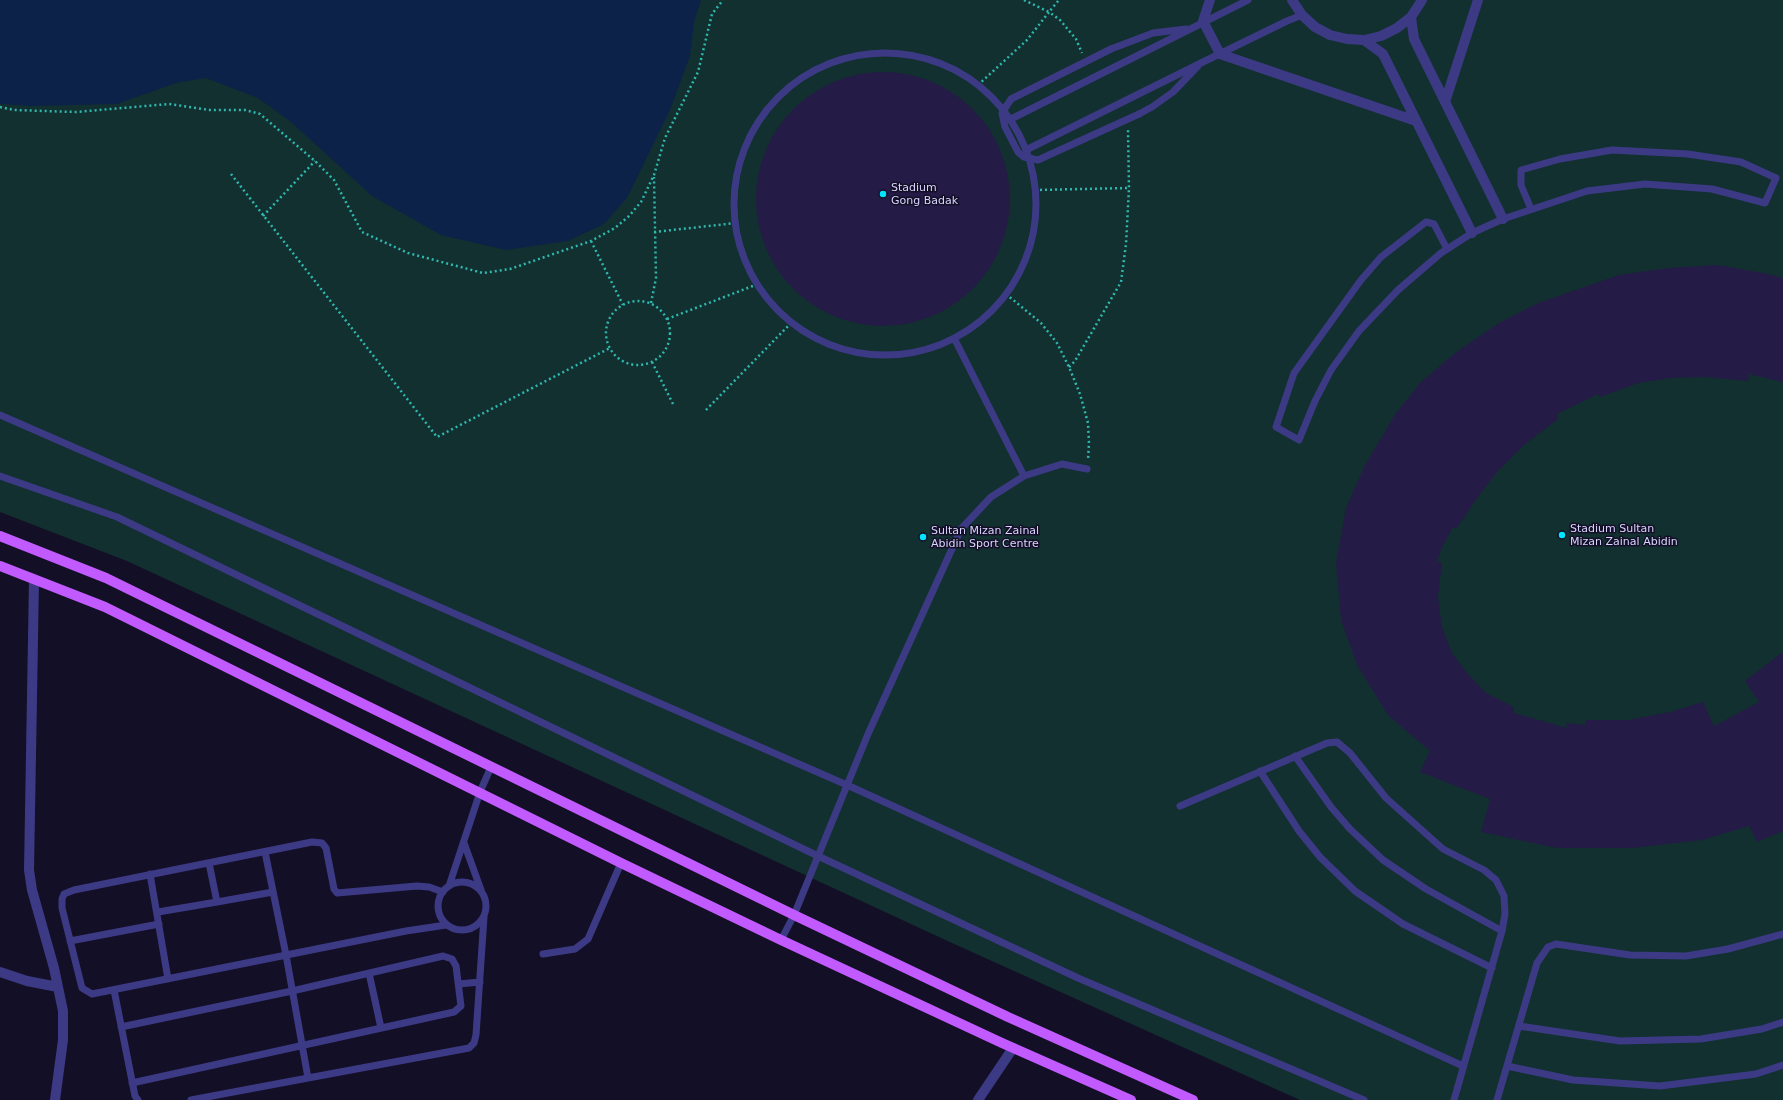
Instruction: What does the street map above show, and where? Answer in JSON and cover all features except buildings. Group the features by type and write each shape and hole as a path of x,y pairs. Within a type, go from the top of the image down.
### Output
{"main road":[{"path":"0,536 106,578 794,915 1008,1017 1193,1100"},
{"path":"0,566 105,607 621,863 781,940 1013,1048 1131,1100"}],"street":[{"path":"1210,0 1203,21 1220,54 1416,121"},
{"path":"1292,0 1302,15 1315,27 1330,35 1347,39 1364,40 1382,36 1397,28 1411,17 1422,0"},
{"path":"1445,102 1478,0"},
{"path":"1411,17 1414,39 1503,219"},
{"path":"1364,40 1383,54 1472,233"},
{"path":"34,580 29,870 32,890 63,1011 63,1040 55,1100"},
{"path":"0,972 27,981 58,987"},
{"path":"978,1100 1013,1048"}],"lane":[{"path":"1009,120 1189,28 1248,0"},
{"path":"1026,150 1203,62 1302,15"},
{"path":"1189,28 1154,33 1111,49 1011,99 1002,113 1005,127 1014,147 1024,157 1038,160 1152,107 1173,92 1203,62"},
{"path":"889,53 917,56 949,67 978,85 1006,115 1026,150 1035,190 1034,227 1024,262 1006,294 977,324 940,345 910,353 894,355 863,353 847,350 818,338 792,322 773,304 758,284 744,254 736,223 734,206 736,183 742,155 756,124 777,98 803,76 834,61 867,54 889,53"},
{"path":"1447,249 1434,224 1426,222 1381,258 1361,280 1294,373 1276,427 1299,440 1315,401 1331,370 1359,331 1398,290 1447,249 1472,233 1503,219 1587,191 1645,184 1712,190 1765,203 1776,178 1741,162 1688,154 1612,150 1560,159 1522,170 1521,185 1531,209"},
{"path":"954,338 1024,476"},
{"path":"0,415 847,785 1464,1066"},
{"path":"781,940 794,915 868,734 961,529 991,497 1024,476 1062,464 1087,470"},
{"path":"0,476 117,517 818,856 1078,978 1364,1100"},
{"path":"1180,806 1295,756 1327,743 1337,742 1350,753 1386,798 1438,844 1444,849 1484,870 1496,880 1504,896 1505,914 1502,931 1454,1100"},
{"path":"1295,756 1331,807 1350,829 1383,860 1426,888 1502,931"},
{"path":"446,925 439,912 440,898 449,886 480,792 492,767"},
{"path":"1260,771 1299,831 1320,857 1355,891 1403,924 1492,968"},
{"path":"443,892 429,887 417,886 337,893 334,889 326,848 322,843 312,842 74,890 64,894 62,899 62,908 82,988 92,994 406,931 446,925 460,931 467,930 480,923 484,917"},
{"path":"192,1100 469,1048 474,1043 476,1035 484,917 487,904 464,843"},
{"path":"265,852 286,955 308,1078"},
{"path":"209,863 217,902"},
{"path":"543,954 575,949 588,940 621,863"},
{"path":"150,874 158,912 168,979"},
{"path":"449,886 463,882 470,883 482,891"},
{"path":"158,912 273,892"},
{"path":"70,941 159,924"},
{"path":"1498,1100 1537,963 1548,947 1556,944 1630,955 1686,956 1728,949 1783,934"},
{"path":"121,1027 292,991 443,956 452,959 456,966 461,1006 458,1010 132,1083"},
{"path":"369,973 381,1028"},
{"path":"459,984 480,982"},
{"path":"114,990 132,1083 135,1096 138,1100"},
{"path":"1519,1026 1620,1041 1701,1039 1762,1029 1783,1022"},
{"path":"1507,1066 1573,1080 1660,1086 1756,1074 1783,1065"}],"path":[{"path":"0,107 14,110 76,112 169,104 210,110 245,110 260,114 315,161 334,180 362,232 408,253 483,273 510,269 591,241 615,228 629,216 641,202 654,175 666,138 698,72 712,14 723,0"},
{"path":"1024,0 1049,12 1060,20 1076,39 1086,61"},
{"path":"978,85 1027,40 1059,0"},
{"path":"1069,367 1079,354 1121,282 1126,244 1129,188 1128,119"},
{"path":"263,216 315,161"},
{"path":"231,174 437,437 610,348"},
{"path":"651,303 656,278 654,175"},
{"path":"1035,190 1129,188"},
{"path":"654,232 736,223"},
{"path":"591,241 623,305"},
{"path":"668,319 758,284"},
{"path":"1006,294 1041,323 1057,343 1069,367 1080,394 1088,423 1089,443 1087,470"},
{"path":"641,301 651,303 668,319 670,339 667,348 652,362 642,365 632,365 622,361 610,348 606,335 607,324 612,314 623,305 630,302 641,301"},
{"path":"706,410 792,322"},
{"path":"652,362 674,406"}],"green space":[{"name":"Sultan Mizan Zainal Abidin Sport Centre","path":"0,0 1783,0 1783,1100 1300,1100 952,943 127,561 0,512"}],"water":[{"path":"0,0 701,0 694,22 690,56 670,110 627,198 604,224 568,241 506,250 441,235 372,196 291,122 258,98 206,78 176,83 117,104 31,106 0,104"}],"place":[{"name":"Stadium Gong Badak","path":"883,194"},
{"name":"Stadium Sultan Mizan Zainal Abidin","path":"1562,535"},
{"name":"Sultan Mizan Zainal Abidin Sport Centre","path":"923,537"}]}
